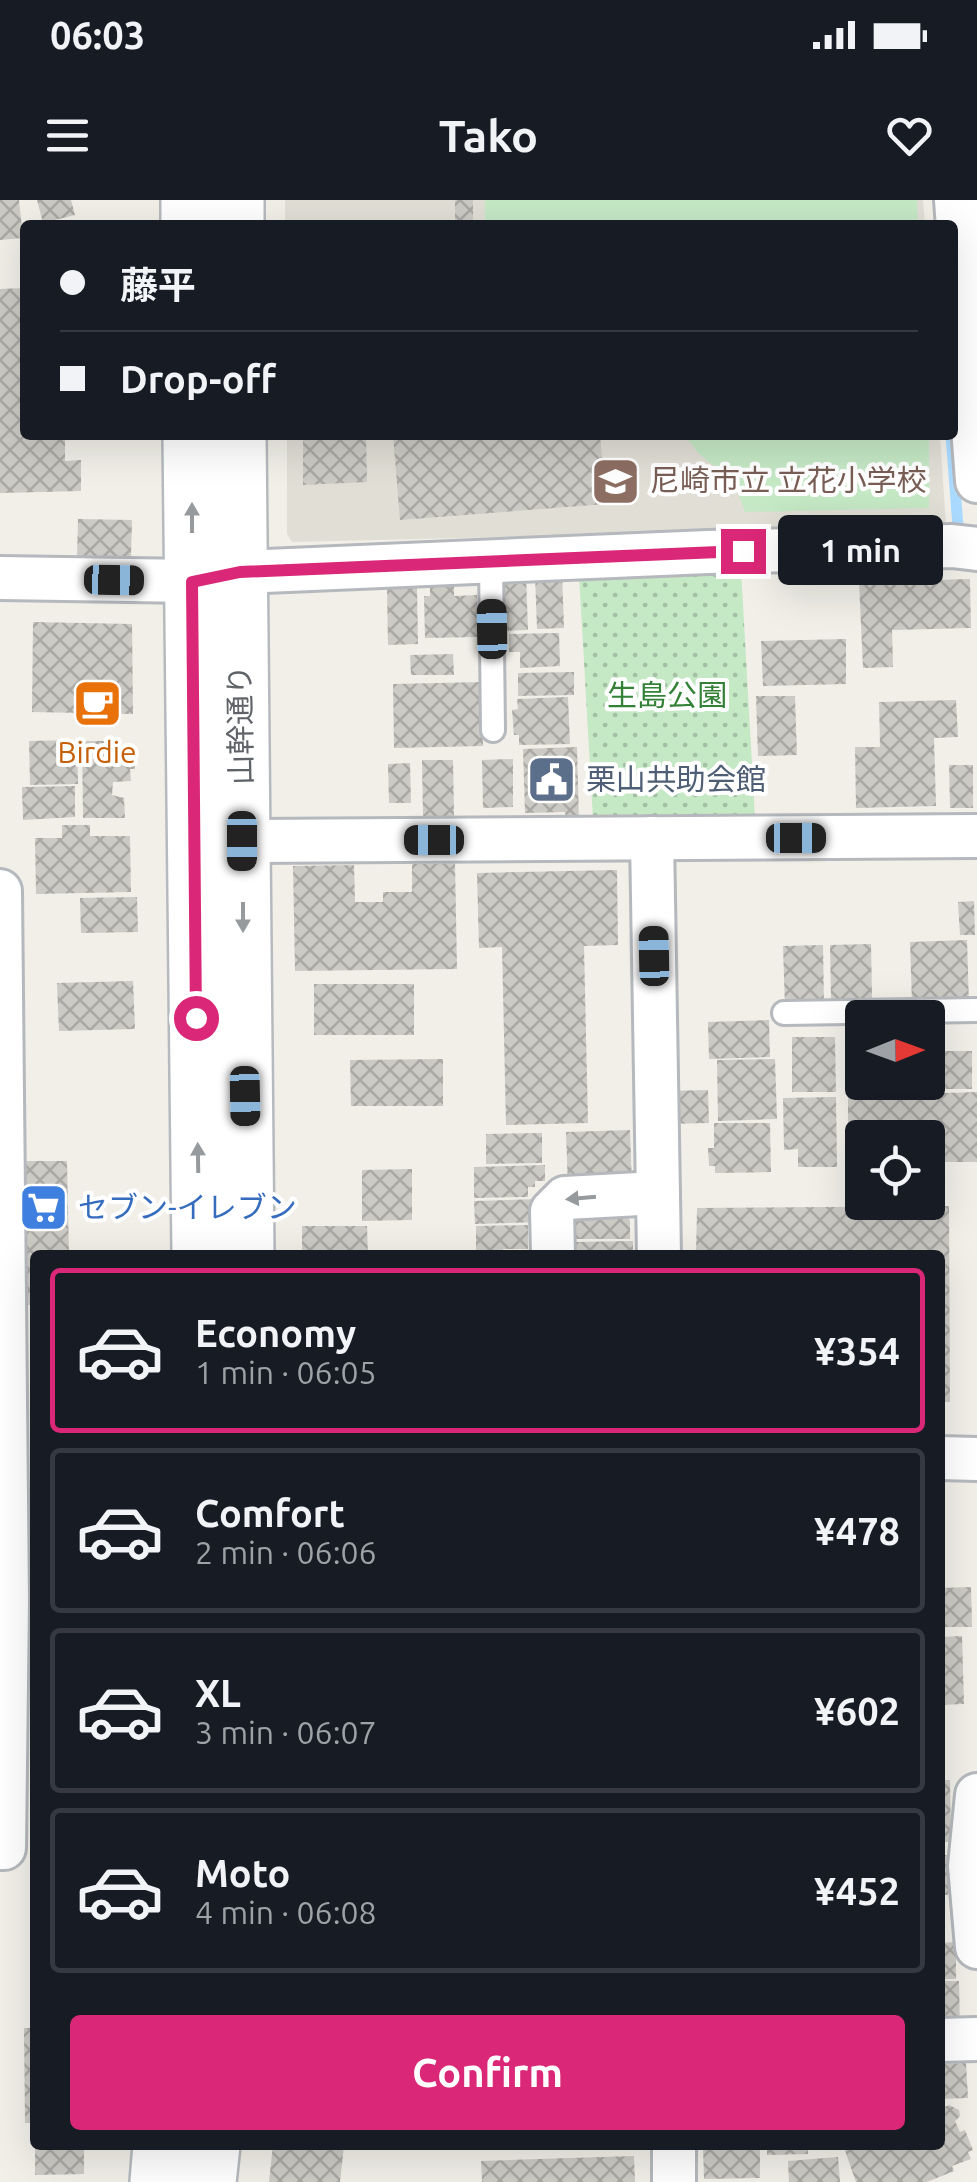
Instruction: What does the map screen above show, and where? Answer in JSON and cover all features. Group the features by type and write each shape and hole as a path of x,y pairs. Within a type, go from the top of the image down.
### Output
{"street":[{"path":"958,227 977,481"},
{"name":"山幹通り","path":"192,440 216,577 242,841 246,1250"},
{"name":"山幹通り","path":"200,1250 216,577 237,440"},
{"path":"0,578 216,577 727,551 952,546 977,549"},
{"path":"242,841 977,836"},
{"path":"652,838 659,1250"},
{"path":"0,891 2,1132 13,1451 4,1600 4,1848 0,1848"},
{"path":"553,1250 552,1211 564,1198 658,1192"},
{"path":"945,1458 977,1459"},
{"path":"977,1795 970,1866 977,1947"},
{"path":"945,2040 977,2039"},
{"path":"158,2182 161,2150"},
{"path":"208,2182 211,2150"},
{"path":"674,2150 674,2182"}],"lane":[{"path":"490,562 493,730"},
{"path":"784,1013 977,1010"}],"shaded area":[{"path":"285,200 923,200 925,220 285,220"},
{"name":"尼崎市立 立花小学校","path":"287,440 940,440 946,526 292,542 287,534"}],"green space":[{"path":"485,200 917,200 918,220 485,220"},
{"path":"688,440 929,440 929,508 745,512 734,482"},
{"name":"生島公園","path":"741,569 755,818 593,819 579,574"}],"building":[{"path":"0,200 19,200 20,238 0,240"},
{"path":"37,200 71,200 75,215 42,220"},
{"path":"455,200 473,200 473,220 455,220"},
{"path":"20,288 20,440 65,440 65,461 81,460 81,491 0,493 0,289"},
{"path":"303,440 366,440 367,482 303,485"},
{"path":"393,440 600,440 606,504 400,520"},
{"path":"78,519 132,520 131,557 77,557"},
{"path":"562,574 564,628 537,629 535,575"},
{"path":"526,576 528,630 501,631 499,577"},
{"path":"970,579 971,628 892,630 893,667 863,668 859,582"},
{"path":"430,584 454,584 454,596 477,595 478,637 425,638 424,596 430,596"},
{"path":"417,587 418,644 388,645 387,588"},
{"path":"33,622 132,624 133,714 32,712"},
{"path":"559,633 560,666 520,668 520,652 509,652 509,634"},
{"path":"846,639 846,684 763,686 761,641"},
{"path":"453,654 454,675 411,675 410,655"},
{"path":"574,672 574,695 518,696 518,673"},
{"path":"482,682 483,746 394,748 393,684"},
{"path":"756,696 795,696 797,755 758,756"},
{"path":"568,697 570,744 519,745 512,710 518,709 517,699"},
{"path":"956,700 958,737 934,738 936,806 856,808 855,747 880,747 879,702"},
{"path":"77,740 78,784 30,785 29,741"},
{"path":"82,741 114,741 113,752 135,752 131,781 113,782 112,795 124,798 125,818 83,818"},
{"name":"栗山共助会館","path":"577,747 579,821 566,821 565,812 525,813 523,749"},
{"path":"513,759 513,807 483,808 482,760"},
{"path":"422,760 453,760 454,816 423,817"},
{"path":"410,763 411,803 389,803 388,764"},
{"path":"949,765 973,765 973,808 950,808"},
{"path":"75,786 75,817 23,820 22,787"},
{"path":"62,825 90,825 90,836 130,836 131,892 36,894 35,838 62,838"},
{"path":"455,863 457,969 295,971 293,866 354,865 355,902 383,902 383,892 412,892 412,864"},
{"path":"617,870 618,945 584,946 588,1123 506,1125 502,947 479,948 477,873"},
{"path":"137,897 138,932 81,933 80,898"},
{"path":"974,901 975,935 960,935 958,902"},
{"path":"967,940 969,1003 912,1000 910,942"},
{"path":"871,944 872,999 831,1000 830,945"},
{"path":"823,945 824,1007 785,1008 783,946"},
{"path":"133,981 135,1029 59,1031 57,983"},
{"path":"314,984 414,984 414,1035 314,1035"},
{"path":"769,1020 770,1057 709,1059 708,1022"},
{"path":"792,1037 835,1037 836,1092 792,1092"},
{"path":"945,1051 972,1051 972,1089 945,1089"},
{"path":"443,1059 443,1106 351,1106 350,1060"},
{"path":"775,1059 777,1119 718,1121 717,1060"},
{"path":"708,1090 709,1123 667,1124 666,1091"},
{"path":"977,1092 977,1162 945,1162 945,1120 848,1120 848,1100 945,1100 945,1093"},
{"path":"836,1097 837,1167 798,1167 798,1149 784,1150 783,1098"},
{"path":"714,1123 770,1123 771,1172 715,1173 715,1166 709,1166 708,1148 714,1148"},
{"path":"630,1130 632,1186 568,1188 566,1132"},
{"path":"542,1133 542,1163 486,1164 486,1134"},
{"name":"セブン-イレブン","path":"17,1161 67,1161 69,1250 30,1250 30,1305 19,1305"},
{"path":"545,1165 545,1181 535,1181 535,1187 528,1187 528,1197 474,1198 474,1167"},
{"path":"412,1169 412,1220 362,1221 362,1170"},
{"path":"538,1199 539,1222 475,1224 474,1201"},
{"path":"945,1206 949,1206 950,1402 945,1402 945,1250 696,1250 697,1208 845,1207 845,1220 945,1220"},
{"path":"576,1214 626,1214 630,1239 568,1239 568,1222"},
{"path":"528,1225 528,1249 476,1250 476,1226"},
{"path":"302,1226 367,1226 368,1250 302,1250"},
{"path":"633,1241 633,1250 575,1250 575,1242"},
{"path":"30,1479 30,1559 20,1559 19,1488"},
{"path":"971,1587 972,1627 945,1627 945,1588"},
{"path":"962,1636 964,1704 945,1705 945,1637"},
{"path":"945,1780 950,1780 951,1842 945,1842"},
{"path":"945,1855 948,1855 945,1895"},
{"path":"956,1942 956,1979 945,1979 945,1943"},
{"path":"945,1981 959,1981 960,2030 945,2030"},
{"path":"24,2028 30,2028 30,2123 25,2123"},
{"path":"966,2063 968,2098 945,2099 945,2064"},
{"path":"945,2107 959,2110 955,2121 960,2132 965,2130 973,2150 968,2152 971,2159 927,2182 856,2182 845,2150 945,2150"},
{"path":"35,2150 84,2150 84,2174 35,2175"},
{"path":"272,2150 343,2150 340,2182 269,2182"},
{"path":"703,2150 760,2150 760,2178 704,2179"},
{"path":"767,2150 808,2150 808,2154 767,2155"},
{"path":"634,2156 635,2182 482,2182 481,2161"},
{"path":"838,2157 840,2182 789,2182 788,2161"}],"waterway":[{"path":"951,440 958,527"}],"place":[{"name":"尼崎市立 立花小学校","path":"615,481"},
{"name":"Birdie","path":"97,704"},
{"name":"栗山共助会館","path":"551,780"},
{"name":"セブン-イレブン","path":"43,1208"}],"route":[{"path":"196,1018 192,582 240,572 743,551"}]}
